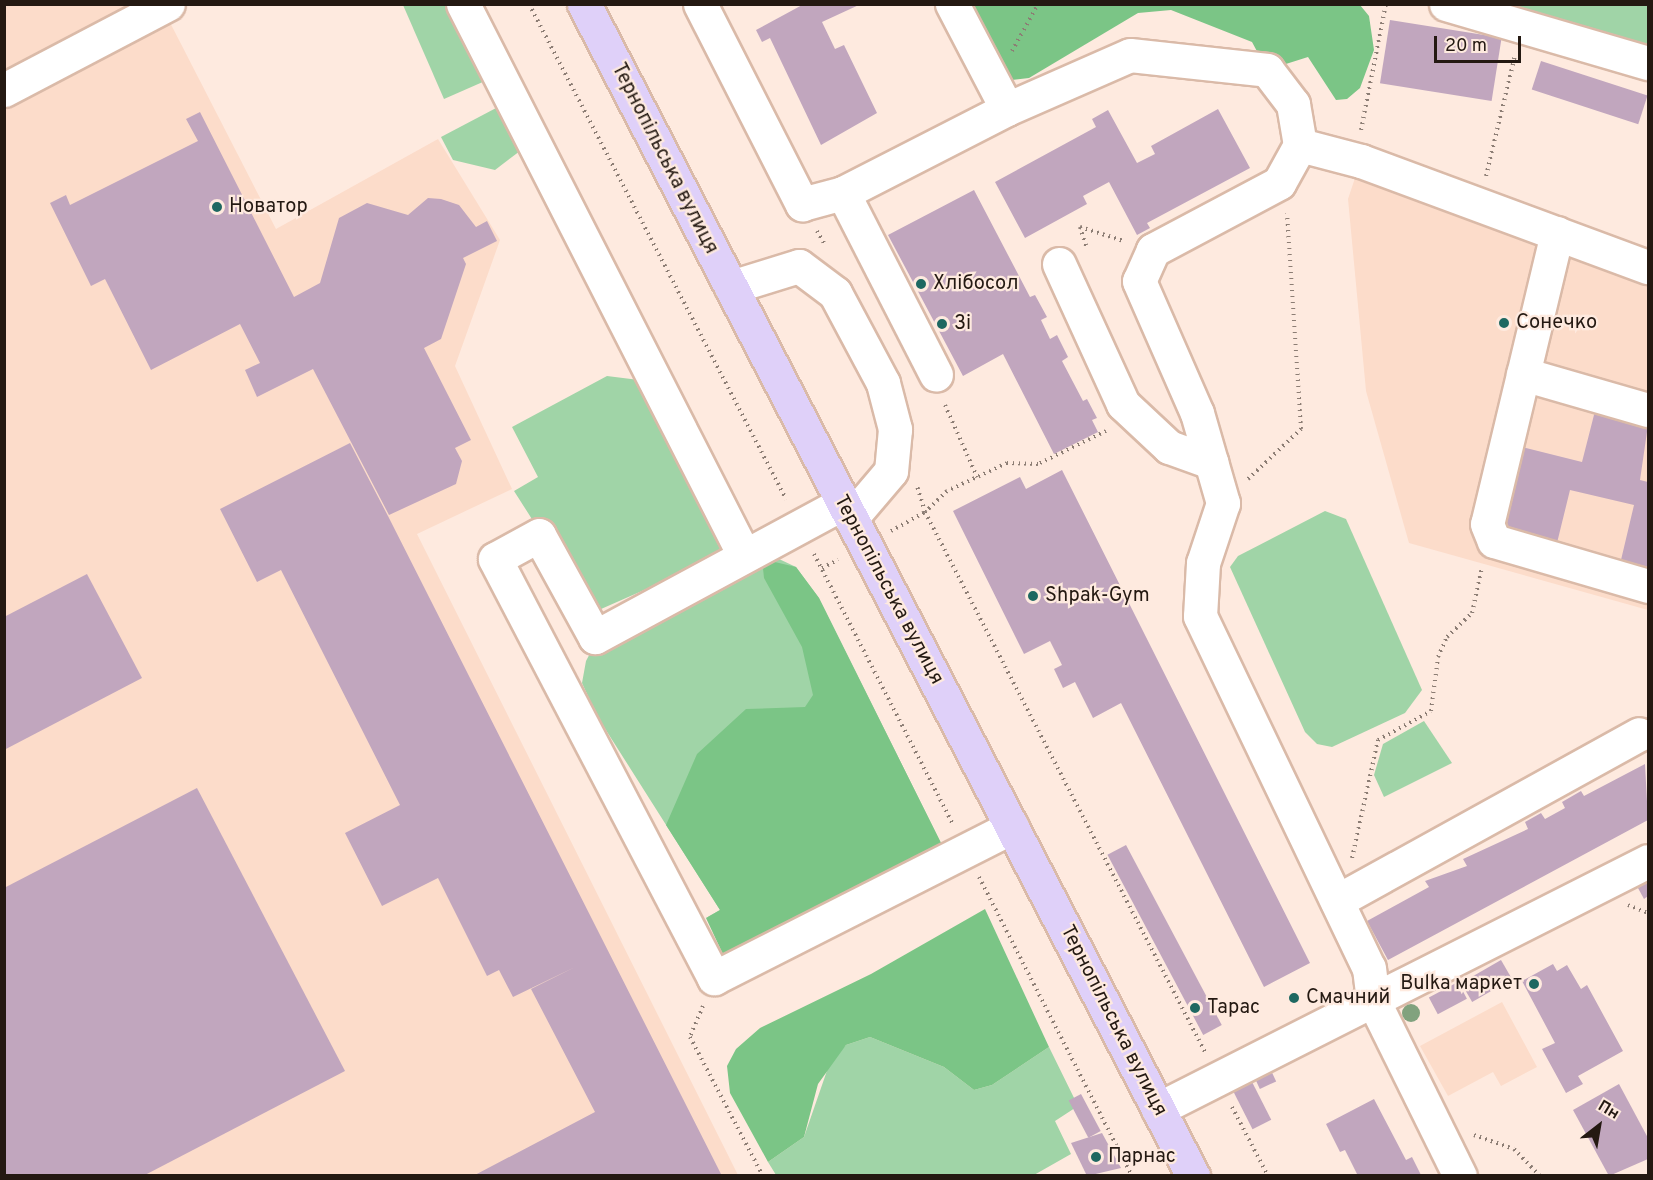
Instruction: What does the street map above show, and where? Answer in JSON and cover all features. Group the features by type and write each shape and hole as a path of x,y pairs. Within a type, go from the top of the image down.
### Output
{"main road":[{"name":"Тернопільська вулиця","path":"584,4 1193,1176"}],"street":[{"path":"4,90 168,4"},
{"path":"463,4 744,555"},
{"path":"700,4 802,204 843,193 1007,109 1130,55 1267,70 1293,104 1300,145 1279,183 1153,250 1139,281 1197,413 1223,503 1203,564 1200,616 1369,968 1373,1000 1460,1176"},
{"path":"952,4 1007,109"},
{"path":"1446,4 1522,22 1648,63"},
{"path":"1300,145 1361,160 1648,267"},
{"path":"843,193 940,388"},
{"path":"1557,233 1487,524 1494,541 1648,586"},
{"path":"1073,256 1123,404 1169,447 1211,462"},
{"path":"551,660 800,525 853,522 891,471 895,429 883,383 835,293 799,266 731,287"},
{"path":"1523,374 1648,410"},
{"path":"595,637 539,535 495,559 551,660 714,978 1012,827"},
{"path":"1337,901 1639,734"},
{"path":"1158,1109 1648,861"}],"path":[{"path":"529,4 800,525 1132,1176"},
{"path":"992,78 1038,4"},
{"path":"1360,134 1386,4"},
{"path":"1489,165 1522,22"},
{"path":"1223,503 1301,429 1292,231 1279,183"},
{"path":"1073,256 1080,227 1153,250"},
{"path":"940,388 977,477"},
{"path":"853,522 925,512 947,491 1007,463 1038,464 1136,416"},
{"path":"925,512 1268,1176"},
{"path":"1337,901 1378,740 1431,711 1438,657 1474,604"},
{"path":"714,978 690,1037 763,1176"},
{"path":"1441,1136 1486,1135 1514,1149 1540,1176"}],"shaded area":[{"path":"5,5 161,5 276,229 438,139 500,240 455,366 512,489 417,534 738,1175 5,1176"},
{"name":"Сонечко","path":"1363,154 1648,256 1648,610 1409,543 1366,391 1348,199"},
{"path":"1502,1002 1537,1067 1501,1086 1493,1072 1448,1096 1420,1046"}],"green space":[{"path":"403,5 446,5 485,81 444,99"},
{"path":"966,5 1360,5 1369,16 1374,50 1360,88 1347,99 1336,100 1308,57 1267,70 1252,42 1171,10 1138,13 1029,78 1012,80"},
{"path":"1503,5 1648,6 1648,49 1531,11"},
{"path":"498,107 520,151 495,170 453,160 441,137"},
{"path":"607,376 639,380 725,549 719,557 592,613 514,491 538,477 512,427"},
{"path":"1325,511 1346,519 1422,690 1405,713 1332,747 1317,744 1305,732 1230,567 1238,556"},
{"path":"762,559 796,567 819,598 945,851 734,978 706,918 720,910 666,825 697,754 746,709 805,707 813,695 802,647 764,578"},
{"path":"779,559 796,567 819,598 945,851 706,918 720,910 597,716 582,683 586,661 596,642 675,598"},
{"path":"1424,721 1452,763 1384,797 1374,775 1383,744"},
{"path":"985,909 1049,1047 992,1085 974,1090 944,1067 870,1037 846,1045 818,1084 804,1137 768,1162 730,1093 727,1066 736,1049 760,1028 871,974"},
{"path":"870,1037 944,1067 974,1090 992,1085 1049,1047 1078,1106 1055,1121 1071,1154 1034,1175 776,1175 768,1162 804,1137 830,1062 846,1045"}],"building":[{"path":"804,4 861,4 822,22 835,49 844,45 877,113 821,145 770,38 762,42 756,30"},
{"path":"1390,20 1502,38 1492,101 1380,83"},
{"path":"1541,61 1648,96 1638,124 1532,90"},
{"path":"1218,109 1250,168 1147,223 1150,228 1137,235 1109,182 1083,196 1087,204 1025,238 995,182 1096,127 1092,119 1108,110 1137,163 1155,154 1151,146"},
{"path":"200,112 294,297 320,283 339,218 367,203 408,215 428,198 441,199 459,205 476,227 487,221 497,241 463,258 466,264 441,339 424,348 471,440 455,448 462,461 456,484 389,515 313,369 257,397 245,370 260,363 240,324 151,370 105,279 91,286 50,203 66,195 70,205 198,141 186,119"},
{"path":"974,190 1030,297 1035,295 1047,317 1041,320 1050,339 1057,335 1068,357 1062,361 1083,401 1087,399 1097,418 1092,420 1098,432 1054,454 1003,354 963,376 888,235"},
{"path":"1595,411 1648,425 1640,480 1648,482 1648,567 1621,560 1634,505 1570,490 1557,543 1502,529 1522,447 1582,462"},
{"path":"350,443 722,1176 473,1176 595,1112 531,989 575,967 513,997 499,970 487,976 438,878 382,906 345,833 400,805 281,570 257,582 220,509"},
{"path":"1062,470 1310,963 1264,987 1121,703 1093,718 1075,682 1063,688 1054,669 1062,665 1050,641 1024,654 953,511 1020,477 1026,489"},
{"path":"87,574 142,678 4,750 4,617"},
{"path":"1645,764 1648,820 1388,960 1367,921 1429,887 1425,881 1467,866 1463,859 1528,829 1525,822 1541,813 1545,819 1565,808 1562,802 1581,791 1584,796"},
{"path":"197,788 345,1071 143,1176 4,1176 4,888"},
{"path":"1126,845 1222,1025 1203,1035 1107,855"},
{"path":"1648,882 1648,896 1644,899 1638,888"},
{"path":"1501,960 1512,979 1472,1002 1461,983"},
{"path":"1553,964 1557,971 1567,965 1581,989 1587,985 1623,1051 1578,1076 1583,1084 1566,1093 1542,1049 1555,1043 1522,981"},
{"path":"1458,982 1467,999 1438,1014 1429,997"},
{"path":"1269,1066 1276,1081 1260,1089 1253,1074"},
{"path":"1249,1076 1271,1120 1253,1129 1230,1086"},
{"path":"1619,1084 1648,1138 1648,1159 1609,1176 1573,1110"},
{"path":"1081,1094 1101,1131 1088,1138 1069,1101"},
{"path":"1374,1099 1406,1160 1412,1157 1421,1175 1358,1176 1345,1150 1340,1152 1326,1124"},
{"path":"1102,1133 1121,1168 1087,1176 1071,1143"}],"place":[{"name":"Новатор","path":"217,207"},
{"name":"Хлібосол","path":"921,284"},
{"name":"Сонечко","path":"1504,323"},
{"name":"3і","path":"942,324"},
{"name":"Shpak-Gym","path":"1033,596"},
{"name":"Bulka маркет","path":"1534,984"},
{"name":"Смачний","path":"1294,998"},
{"name":"Тарас","path":"1195,1008"},
{"name":"Парнас","path":"1096,1157"}]}
